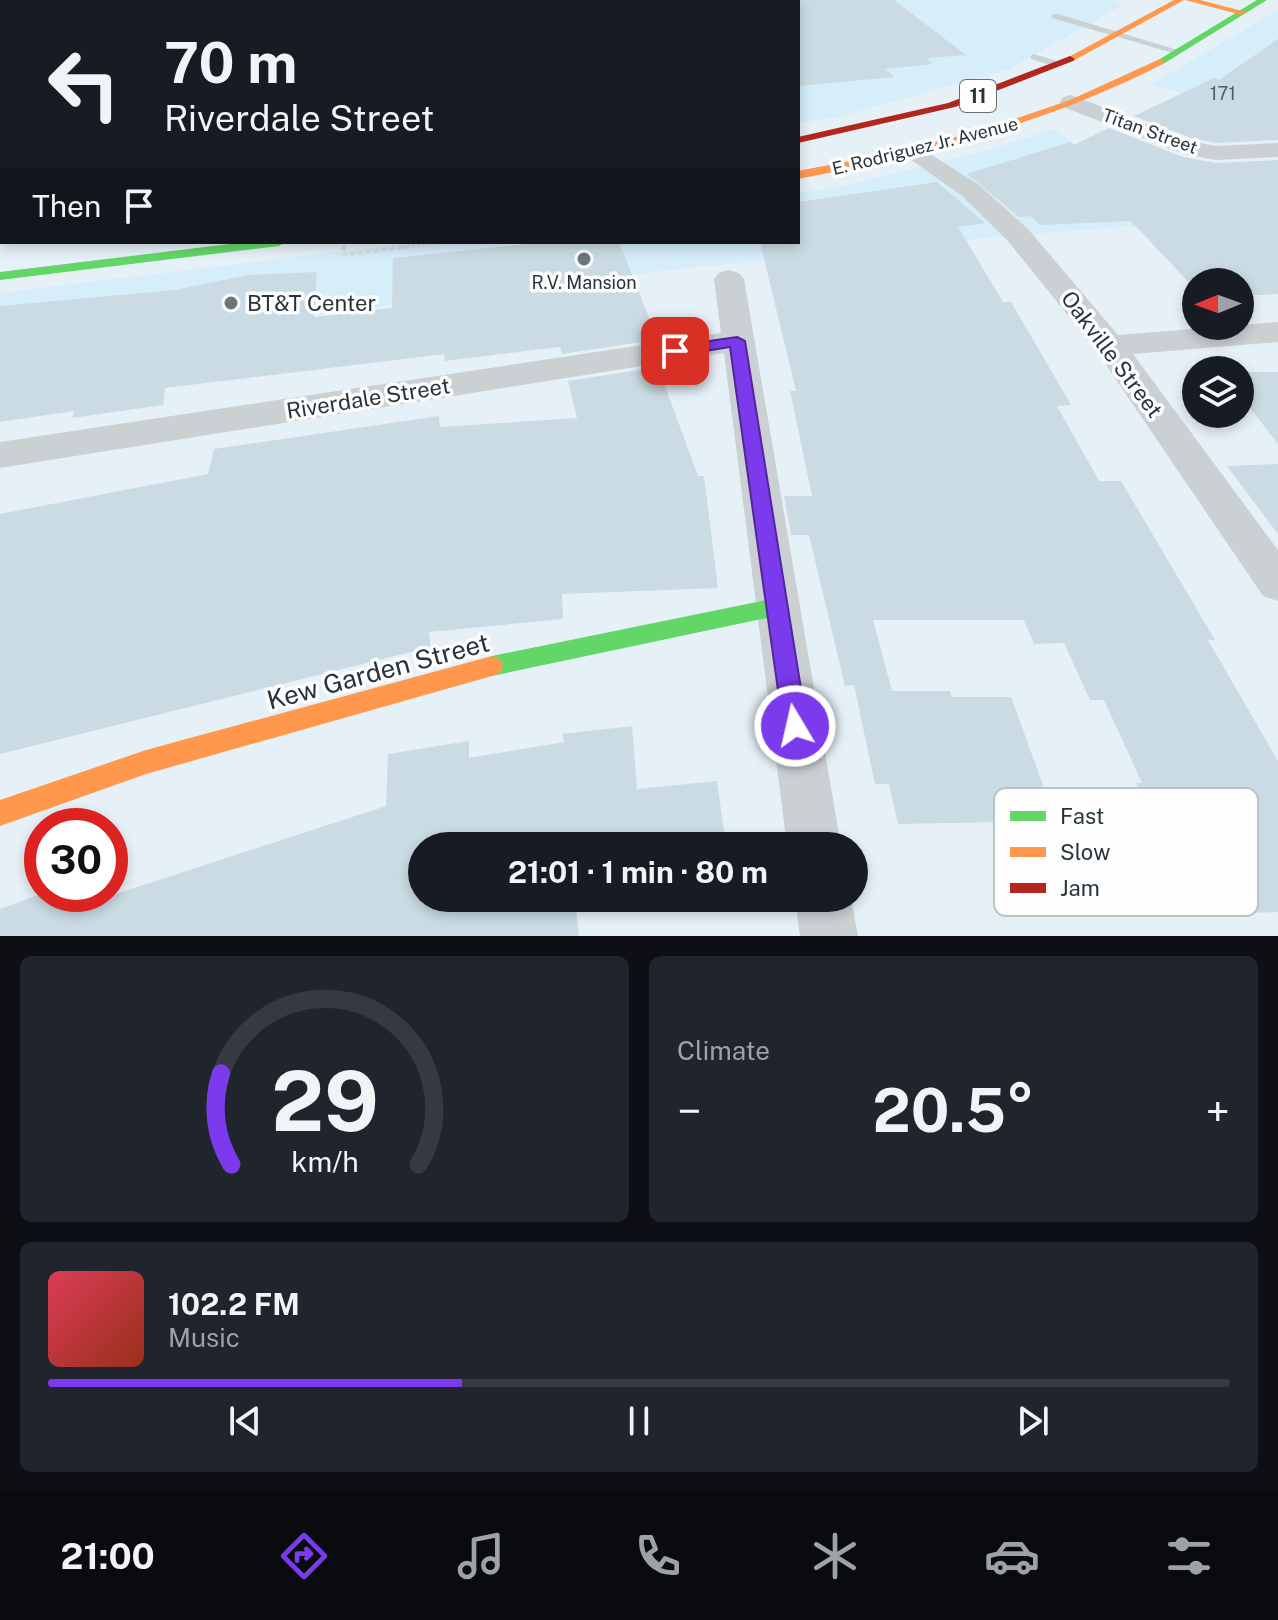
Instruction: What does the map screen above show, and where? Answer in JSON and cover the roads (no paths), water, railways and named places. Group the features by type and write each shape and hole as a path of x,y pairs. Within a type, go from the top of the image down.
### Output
{"main road":[{"name":"E. Rodriguez Jr. Avenue","path":"800,140 898,119 971,98 1057,64 1118,34 1142,11 1180,0"},
{"path":"1189,0 1242,12"},
{"name":"E. Rodriguez Jr. Avenue","path":"800,175 916,152 1025,121 1122,81 1263,0"},
{"path":"0,276 263,244"},
{"name":"Kew Garden Street","path":"0,813 146,762 477,669 776,607"}],"street":[{"name":"Titan Street","path":"1071,102 1184,147 1216,153 1278,150"},
{"name":"Oakville Street","path":"916,152 970,190 1017,233 1110,346 1278,583"},
{"path":"729,279 812,832"},
{"path":"1110,346 1278,332"},
{"name":"Riverdale Street","path":"0,455 737,341"},
{"path":"825,912 829,936"}],"lane":[{"path":"1055,16 1176,51"},
{"path":"1034,57 1057,64"}],"place":[{"name":"R.V. Mansion","path":"584,259"},
{"name":"BT&T Center","path":"231,303"}]}
